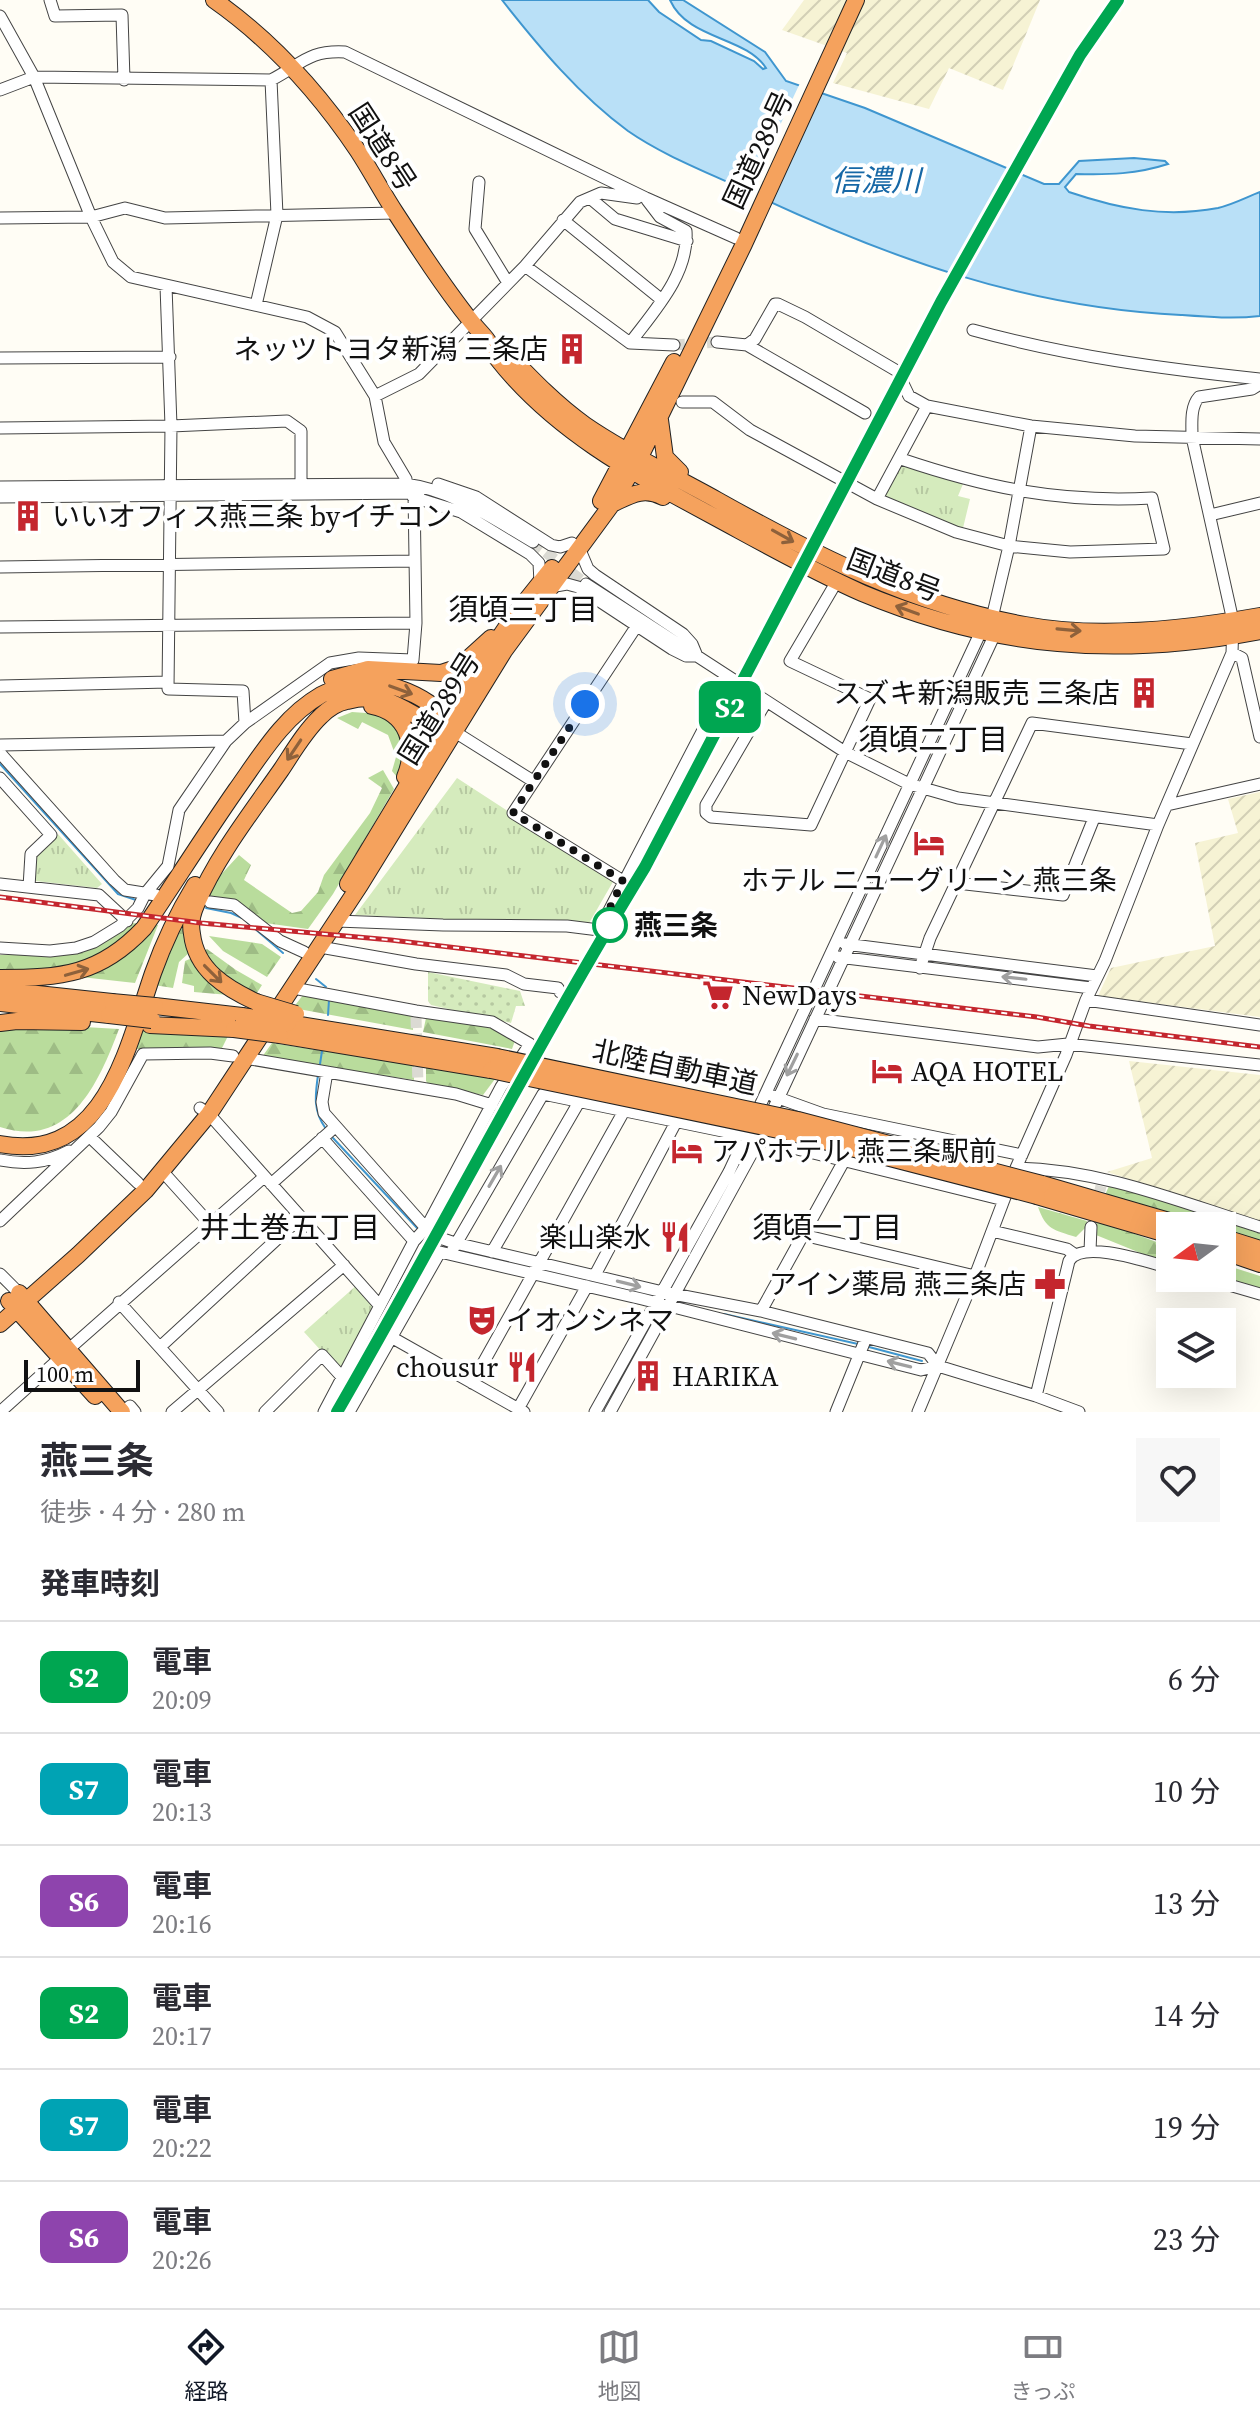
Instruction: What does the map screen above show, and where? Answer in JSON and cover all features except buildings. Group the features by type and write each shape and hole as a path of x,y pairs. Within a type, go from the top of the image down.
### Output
{"highway":[{"name":"国道8号","path":"214,0 296,65 358,151 395,213 470,320 489,341 493,353 551,415 630,461 705,512 837,581 908,611 987,634 1088,647 1233,628 1260,616"},
{"name":"国道289号","path":"576,547 606,493 659,418 847,0"},
{"name":"国道289号","path":"11,1300 90,1244 163,1172 312,950 337,921 516,613 545,585 612,504 630,461 856,0"},
{"path":"659,418 665,457 682,473 684,482"},
{"name":"国道8号","path":"630,461 684,482 843,567 921,598 992,618 1027,626 1088,631 1233,628 1260,631"},
{"path":"612,504 645,491 656,493 686,509 705,512"},
{"name":"国道289号","path":"239,1057 293,988 376,836 448,727 504,651 545,585"},
{"path":"0,978 59,977 91,968 120,951 144,928 279,729 310,693 344,674 383,669 431,674 459,667 516,613"},
{"path":"279,729 320,695 362,682 406,691 432,706 448,727"},
{"path":"0,1144 26,1147 53,1142 78,1128 102,1103 120,1068 154,970 179,911 208,866 238,830 314,723 345,701 371,698 385,699 448,727"},
{"path":"314,723 345,707 369,705 389,712 405,727 411,747 409,767 376,836"},
{"path":"0,1134 26,1138 48,1133 72,1121 92,1101 118,1048 154,949 217,817"},
{"path":"238,830 195,906 191,931 197,952 210,973 233,991 256,1002 288,1024"},
{"name":"北陸自動車道","path":"0,990 109,1013"},
{"name":"北陸自動車道","path":"0,1003 152,1017 288,1024 494,1063 1156,1219"},
{"path":"0,1023 109,1013"},
{"name":"国道289号","path":"0,1324 11,1300 96,1225 204,1111"},
{"name":"北陸自動車道","path":"1040,1190 1156,1230"},
{"path":"1236,1241 1260,1249"},
{"path":"1236,1256 1260,1264"},
{"path":"11,1300 122,1412"},
{"path":"64,1353 110,1412"}],"street":[{"path":"50,0 55,16 122,15 124,80"},
{"path":"0,16 34,77 91,217 113,262 121,270 131,277 166,286 307,317 335,332 375,396 384,442 409,488 416,623 413,660 359,658 330,663 245,723 226,741 179,810 168,866 127,921 94,942 76,948 50,951 0,948"},
{"path":"0,90 34,77 271,80 324,51 345,52 646,198 743,231"},
{"path":"256,305 277,215 271,80"},
{"path":"479,182 475,229 508,283"},
{"path":"375,396 419,374 525,266 580,202 601,193 646,198 660,217 686,231 684,258 662,300 630,343"},
{"path":"590,198 615,219 687,241"},
{"path":"0,218 91,217 125,208 165,218 395,213"},
{"path":"563,220 662,300"},
{"path":"525,266 630,343 674,345"},
{"path":"166,286 171,426 168,689 243,691 245,723"},
{"path":"747,345 755,339 775,304 778,304 897,371 909,396 927,406 1031,426 1135,436 1260,439"},
{"path":"973,330 1033,347 1260,382"},
{"path":"717,342 747,345 865,413"},
{"path":"0,358 170,357"},
{"path":"918,1412 1016,1168 1232,653 1233,628 1192,437 1192,416 1199,397 1252,389 1260,382"},
{"path":"682,402 713,402 750,430 877,499 956,532 1009,546 1084,552 1164,549 1152,498 1065,498 1020,492 952,476 901,459"},
{"path":"877,499 927,406"},
{"path":"0,428 287,421 301,431 301,489"},
{"path":"595,1412 777,1097 923,790 992,618 1031,426"},
{"path":"0,497 409,488 441,484 476,497 551,545 576,547 588,569 683,634 697,656"},
{"path":"0,487 169,491"},
{"path":"409,488 474,507 533,542"},
{"path":"409,488 461,512 530,554 539,563 545,585 573,585 686,656 697,656"},
{"path":"1210,515 1260,503"},
{"path":"0,567 414,561"},
{"path":"766,702 706,805 706,813 711,817 811,825 870,699 790,661 837,581"},
{"path":"586,584 845,752 923,790 995,804 1158,825"},
{"path":"0,627 416,623"},
{"path":"623,881 513,813 636,627"},
{"path":"610,1412 670,1307 752,1139 764,1094 909,784 987,634"},
{"path":"1232,653 1242,658 1260,737"},
{"path":"337,921 567,926 599,930 730,678"},
{"path":"0,686 168,682"},
{"path":"920,968 1032,723 1192,744"},
{"path":"448,727 533,781"},
{"path":"0,745 226,741"},
{"path":"0,753 107,886 127,921"},
{"path":"0,778 51,835 31,854 29,887"},
{"path":"1167,805 1260,784"},
{"path":"957,883 1063,895 1094,818"},
{"path":"0,884 29,887 107,886 145,898"},
{"path":"210,902 234,905 280,941 312,950 506,975 524,984 558,988 560,992"},
{"path":"836,943 1097,976"},
{"path":"830,956 1088,994 1260,1025"},
{"path":"293,988 416,1014 492,1022 530,1044 492,1105 324,1412"},
{"path":"815,1019 1038,1047 1068,1044 1260,1065"},
{"path":"0,1221 88,1139 111,1112 143,1054 210,1053 239,1057 456,1094 492,1105"},
{"path":"320,1071 322,1106 328,1132 420,1234 437,1237 454,1248 491,1258 595,1275 660,1298 670,1307 863,1346 928,1353 938,1366"},
{"path":"349,1412 440,1252 454,1248 543,1094 845,1159 1004,1200"},
{"path":"764,1094 823,1114 1022,1155"},
{"path":"491,1258 579,1102"},
{"path":"204,1111 380,1306"},
{"path":"472,1383 624,1111"},
{"path":"595,1275 676,1122"},
{"path":"328,1132 420,1234"},
{"path":"6,1410 119,1302 209,1223 328,1132"},
{"path":"0,1160 41,1162 57,1157 88,1139"},
{"path":"88,1139 138,1183"},
{"path":"761,1311 845,1159"},
{"path":"1016,1168 1046,1169 1104,1182 1260,1227"},
{"path":"163,1172 209,1223"},
{"path":"160,1347 301,1217"},
{"path":"1090,1251 1091,1227"},
{"path":"992,1231 1067,1249 1074,1254"},
{"path":"803,1235 975,1276"},
{"path":"1036,1396 1069,1261 1074,1254 1090,1251 1156,1264"},
{"path":"172,1412 344,1265"},
{"path":"538,1267 587,1286 660,1298 676,1295 761,1311 863,1346 921,1370 938,1366 1079,1412"},
{"path":"0,1274 11,1300"},
{"path":"391,1337 521,1410 587,1286"},
{"path":"1236,1287 1260,1294"},
{"path":"119,1302 218,1412"},
{"path":"836,1412 863,1346"},
{"path":"265,1412 322,1355 342,1377"},
{"path":"122,1412 130,1406 135,1412"}],"shaded area":[{"path":"804,0 1040,0 1003,90 949,68 929,109 833,83 847,53 782,30"},
{"path":"1260,792 1260,1017 1098,996 1111,968 1215,946 1195,843 1238,833 1228,799"},
{"path":"1129,1061 1260,1075 1260,1221 1107,1172 1152,1158"}],"green space":[{"path":"903,463 963,484 958,496 970,499 963,528 929,518 883,497"},
{"path":"352,712 380,714 403,734 404,762 397,777 392,771 396,757 388,735 362,722 358,729 337,718"},
{"path":"383,770 394,789 333,894 308,929 265,923 207,896 215,881 239,855 251,865 244,880 292,913 301,911 318,892 324,875 370,813 382,788 368,778"},
{"path":"457,778 614,880 588,925 355,915"},
{"path":"58,834 102,884 97,888 36,881 33,878 35,855"},
{"path":"132,923 141,924 116,948 64,970 0,971 0,955 67,955 89,949"},
{"path":"152,924 158,925 135,983 81,977"},
{"path":"177,926 186,928 190,952 179,962 173,988 154,985"},
{"path":"209,936 262,944 281,957 267,977 223,951"},
{"path":"207,949 262,985 255,996 235,987 201,953"},
{"path":"192,958 229,995 194,992 194,986 182,983 185,961"},
{"path":"428,972 520,991 525,1006 516,1006 511,1023 431,1005 428,1001"},
{"path":"303,995 413,1013 413,1030 293,1008"},
{"path":"426,1018 492,1025 517,1035 512,1049 423,1032"},
{"path":"0,1027 119,1029 91,1089 63,1120 45,1129 24,1132 0,1127"},
{"path":"139,1030 228,1036 220,1052 142,1050 133,1048"},
{"path":"272,1043 414,1065 414,1080 262,1057"},
{"path":"426,1066 495,1079 483,1095 429,1085"},
{"path":"1109,1186 1200,1212 1161,1212 1105,1195"},
{"path":"1038,1207 1087,1221 1085,1228 1076,1237 1056,1230 1044,1220"},
{"path":"1097,1220 1156,1242 1156,1259 1096,1235"},
{"path":"1236,1223 1260,1231 1260,1242 1236,1234"},
{"path":"1236,1268 1260,1276 1260,1290 1236,1282"},
{"path":"358,1284 378,1306 343,1375 304,1332"}],"water":[{"name":"信濃川","path":"502,0 648,0 659,12 701,40 711,41 766,68 745,50 690,23 678,13 670,0 683,0 765,52 786,81 865,108 1044,184 1059,184 1079,161 1134,158 1165,161 1168,164 1123,173 1076,174 1065,187 1069,192 1106,203 1161,212 1198,211 1223,207 1260,192 1260,316 1231,318 1123,310 1012,290 904,257 799,215 686,163 628,131 576,86"}],"pier":[{"path":"801,81 822,88 768,206 747,195"}],"waterway":[{"path":"0,764 118,894 136,900"},
{"path":"206,908 242,918"},
{"path":"247,922 283,953"},
{"path":"316,979 326,987"},
{"path":"328,1015 329,1000"},
{"path":"320,1064 322,1051"},
{"path":"318,1075 316,1103 326,1129"},
{"path":"333,1138 418,1229"},
{"path":"611,1285 649,1295"},
{"path":"724,1314 858,1344"},
{"path":"869,1347 922,1361"}],"tunnel":[{"path":"674,345 717,342"},
{"path":"533,542 586,584"},
{"path":"416,1017 418,1085"},
{"path":"1096,1207 1101,1186"}],"railway":[{"path":"337,1412 645,867 941,302 1080,55 1118,0"},
{"path":"0,897 201,923 391,940 1037,1017 1260,1047"}],"train":[{"name":"S2","path":"337,1412 645,867 941,302 1080,55 1118,0"}],"place":[{"name":"ネッツトヨタ新潟 三条店","path":"572,349"},
{"name":"いいオフィス燕三条 byイチコン","path":"28,516"},
{"name":"スズキ新潟販売 三条店","path":"1144,693"},
{"name":"ホテル ニューグリーン 燕三条","path":"929,843"},
{"name":"燕三条","path":"610,925"},
{"name":"NewDays","path":"718,995"},
{"name":"AQA HOTEL","path":"887,1071"},
{"name":"アパホテル 燕三条駅前","path":"687,1151"},
{"name":"楽山楽水","path":"675,1237"},
{"name":"アイン薬局 燕三条店","path":"1050,1284"},
{"name":"イオンシネマ","path":"482,1320"},
{"name":"chousur","path":"522,1367"},
{"name":"HARIKA","path":"648,1376"}],"district":[{"name":"須頃三丁目","path":"523,610"},
{"name":"須頃二丁目","path":"933,740"},
{"name":"井土巻五丁目","path":"290,1228"},
{"name":"須頃一丁目","path":"827,1228"}],"route":[{"path":"585,704 513,813 623,881 599,930 610,925"}]}
